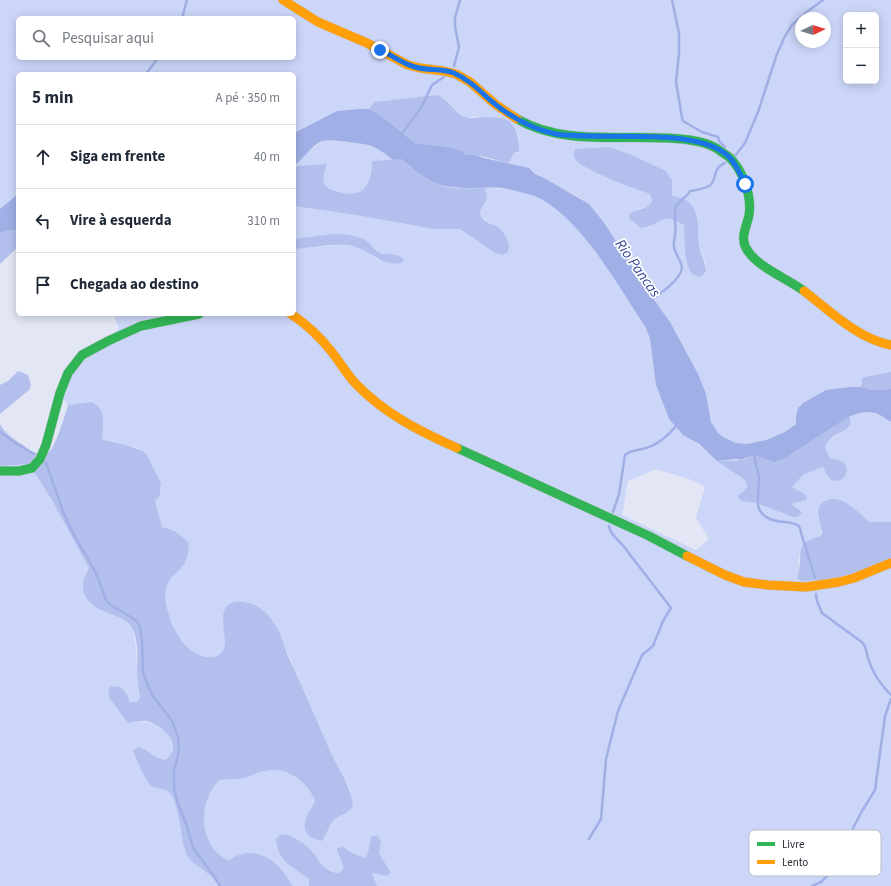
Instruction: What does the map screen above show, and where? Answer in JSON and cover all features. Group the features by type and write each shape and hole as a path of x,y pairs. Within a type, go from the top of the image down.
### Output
{"street":[{"path":"283,0 317,22 380,50 408,65 425,70 445,70 454,73 473,84 516,119 544,131 572,136 678,139 698,141 712,145 727,155 734,162 745,184 750,206 744,242 751,254 837,316 880,342 891,345"},
{"path":"0,471 19,471 32,468 40,459 46,445 60,393 68,373 82,355 141,326 189,316"},
{"path":"294,316 302,321 328,347 356,384 383,409 406,424 649,536 725,575 744,582 768,586 806,587 854,578 891,563"}],"shaded area":[{"path":"0,0 891,0 891,372 862,378 861,387 826,390 803,403 798,408 796,424 785,432 766,440 747,444 736,443 723,437 713,427 708,409 670,322 649,293 605,224 582,199 535,174 529,168 508,163 519,143 518,134 513,127 496,117 466,117 460,114 445,99 437,95 374,102 369,109 337,111 296,132 296,72 16,72 16,196 0,209","holes":["610,147 632,155 666,171 672,180 672,195 685,199 698,227 699,246 706,263 706,271 696,276 688,265 685,252 684,225 674,220 666,219 648,228 638,209 647,207 653,202 650,194 635,189"]},
{"path":"437,95 446,100 462,116 471,118 485,117 506,119 516,130 519,152 515,152 508,163 482,156 466,155 463,151 449,147 415,143 379,114 369,109 374,102"},
{"path":"369,109 379,114 415,143 449,147 463,151 466,155 475,155 529,168 535,174 589,204 605,224 649,293 670,322 698,374 706,394 711,422 718,433 723,437 736,443 747,444 766,440 785,432 796,424 798,408 803,403 826,390 850,387 861,387 872,390 891,389 891,422 881,415 870,412 855,414 845,418 787,457 774,462 754,455 741,460 717,461 699,444 683,435 669,419 656,385 650,339 646,328 600,257 572,224 557,210 537,197 511,190 499,188 459,188 441,185 426,178 401,159 393,160 379,149 365,144 322,141 315,145 296,164 296,132 337,111"},
{"path":"322,141 337,141 369,145 383,151 393,160 372,161 371,175 366,186 357,193 350,194 337,192 326,187 324,177 327,164 296,166 304,155"},
{"path":"610,147 632,155 666,171 672,180 672,195 684,199 691,204 696,214 698,238 706,271 702,276 696,276 688,267 685,253 684,225 670,219 665,219 648,227 641,228 629,218 630,213 647,207 652,202 650,194 588,169 580,164 574,157 575,149"},
{"path":"401,159 414,170 437,184 455,188 485,188 487,197 480,210 481,216 485,221 497,227 504,233 509,244 507,253 502,255 495,253 460,229 434,229 296,206 296,166 327,164 323,180 326,186 331,190 348,194 360,191 365,187 372,169 372,161"},
{"path":"485,188 514,190 535,196 557,210 587,240 600,257 646,328 650,339 656,385 669,419 683,435 693,440 715,459 745,480 747,486 745,490 741,492 746,502 766,507 785,515 800,510 792,505 800,502 803,493 792,487 803,475 823,467 829,477 834,480 841,479 845,476 838,461 830,458 825,447 846,428 851,419 849,416 861,413 871,413 886,418 891,422 891,522 869,522 854,508 818,516 821,527 820,534 816,538 805,542 800,553 797,573 802,581 822,580 891,558 891,886 377,886 372,873 386,876 391,873 379,853 381,841 378,836 372,836 368,854 365,859 343,847 338,854 344,864 343,870 338,873 327,870 308,847 297,839 276,845 285,861 309,879 309,886 293,886 276,863 263,855 236,861 227,861 211,844 206,835 204,826 205,806 208,797 219,780 241,779 273,770 295,776 311,793 315,800 314,806 310,811 311,838 322,841 333,821 353,807 350,789 334,761 275,624 264,612 254,605 244,602 239,602 225,611 224,645 222,653 216,657 198,654 188,649 183,644 171,622 167,605 166,590 169,581 187,558 171,529 162,527 155,501 160,495 161,483 147,455 138,448 103,440 103,422 91,402 68,405 60,395 80,357 118,330 119,328 114,316 296,316 296,249 343,245 353,246 378,260 402,263 404,260 403,258 379,252 369,243 307,238 296,239 296,206 434,229 460,229 495,253 502,255 507,253 509,249 500,229 484,220 480,214 480,209 485,197","holes":["656,469 689,479 705,487 696,518 709,539 696,550 622,515 628,481"]},
{"path":"16,196 16,229 0,234 0,209"},
{"path":"16,229 16,249 0,264 0,234"},
{"path":"333,234 347,235 362,238 379,252 396,255 404,260 402,263 389,263 359,248 347,245 296,249 296,239"},
{"path":"18,371 28,375 31,385 29,390 0,414 0,385 8,381"},
{"path":"891,372 891,389 872,390 861,387 862,378 864,377"},
{"path":"91,402 97,405 102,414 103,440 126,445 143,451 147,455 161,483 160,495 155,501 162,527 177,533 189,544 185,562 169,581 166,588 166,604 172,624 179,638 188,648 197,654 213,657 222,652 224,646 225,639 223,621 226,607 232,603 243,602 257,606 265,612 277,627 330,751 350,792 353,807 333,821 322,841 312,838 306,832 306,819 315,800 301,781 295,776 273,770 241,779 219,780 212,790 204,812 206,835 211,845 219,854 229,861 242,854 249,853 269,859 280,868 293,886 221,886 189,858 185,849 179,817 173,797 166,790 150,785 133,750 139,747 158,758 165,760 171,754 173,748 170,737 159,727 147,721 128,723 110,699 108,693 110,687 114,686 121,688 125,692 130,702 137,702 140,698 137,676 137,646 133,630 124,619 96,607 87,598 84,593 83,581 89,568 50,497 29,464 0,466 0,424 10,436 28,449 35,453 46,454 52,449 68,405"},
{"path":"849,416 851,423 847,429 831,438 825,447 830,458 842,461 846,465 847,469 845,476 840,480 832,480 823,467 803,475 792,487 807,497 806,500 794,503 792,505 802,513 797,517 790,516 756,503 740,500 738,496 747,486 745,480 717,461 744,460 754,455 774,461 787,457"},
{"path":"29,464 50,497 89,568 85,573 104,612 126,620 133,630 140,698 137,702 130,702 125,692 113,704 134,723 150,723 165,732 170,739 173,746 171,753 165,760 154,756 134,756 153,787 165,789 171,794 175,801 180,819 184,847 189,857 221,886 0,886 0,466"},
{"path":"831,499 842,501 847,504 869,522 891,522 891,558 854,574 822,580 802,581 798,579 801,549 805,542 820,536 822,533 818,512 819,508 825,501"},
{"path":"286,834 297,839 308,847 328,870 338,873 343,870 343,867 337,848 343,847 354,854 365,858 368,853 372,836 378,836 381,841 379,853 391,873 387,876 372,873 377,886 309,886 309,879 287,863 279,853 276,839 280,835"}],"waterway":[{"path":"183,16 187,0"},
{"path":"454,66 459,47 455,27 455,18 460,0"},
{"path":"672,0 679,33 679,53 676,82 683,121 702,132 718,137 719,141 725,147"},
{"path":"734,157 745,143 758,112 777,54 785,36 792,25 823,0"},
{"path":"148,72 156,60"},
{"path":"401,135 421,108 432,85 444,77"},
{"name":"Rio Pancas","path":"650,300 669,286 681,272 682,265 674,246 675,210 677,205 690,191 705,188 712,184 718,168 725,163"},
{"path":"613,512 619,494 625,455 632,451 654,445 676,426"},
{"path":"0,432 34,454"},
{"path":"754,454 759,478 758,507 764,516 770,519 792,523 799,526 815,578"},
{"path":"46,463 64,514 96,573 106,600 109,604 134,619 140,626 143,673 152,695 172,721 178,737 179,751 174,771 174,788 177,801 187,826 193,848 220,886"},
{"path":"589,839 601,819 606,759 618,711 642,655 653,646 663,621 671,608 625,548 613,535 609,526"},
{"path":"816,594 822,613 863,643 874,673 880,683 891,695"},
{"path":"852,830 875,790 885,716 891,699"},
{"path":"812,886 821,882 827,876"}],"traffic: fast":[{"path":"517,119 553,133 571,136 609,138 647,137 692,140 716,148 734,162 742,176 748,192 750,208 744,232 744,244 746,248 764,267 804,291"},
{"path":"0,471 19,471 32,468 40,459 46,445 60,393 68,373 82,355 141,326 189,316"},
{"path":"457,448 649,536 687,556"}],"traffic: slow":[{"path":"283,0 318,22 367,43 408,65 456,74 470,82 495,104 517,119"},
{"path":"804,291 856,331 879,342 891,345"},
{"path":"294,316 317,336 331,351 353,381 379,405 417,429 457,448"},
{"path":"687,556 725,575 744,582 806,587 854,578 891,563"}],"route":[{"path":"380,50 415,68 425,70 445,70 454,73 473,84 503,110 516,119 544,131 572,136 678,139 698,141 712,145 727,155 734,162 745,184"}]}
